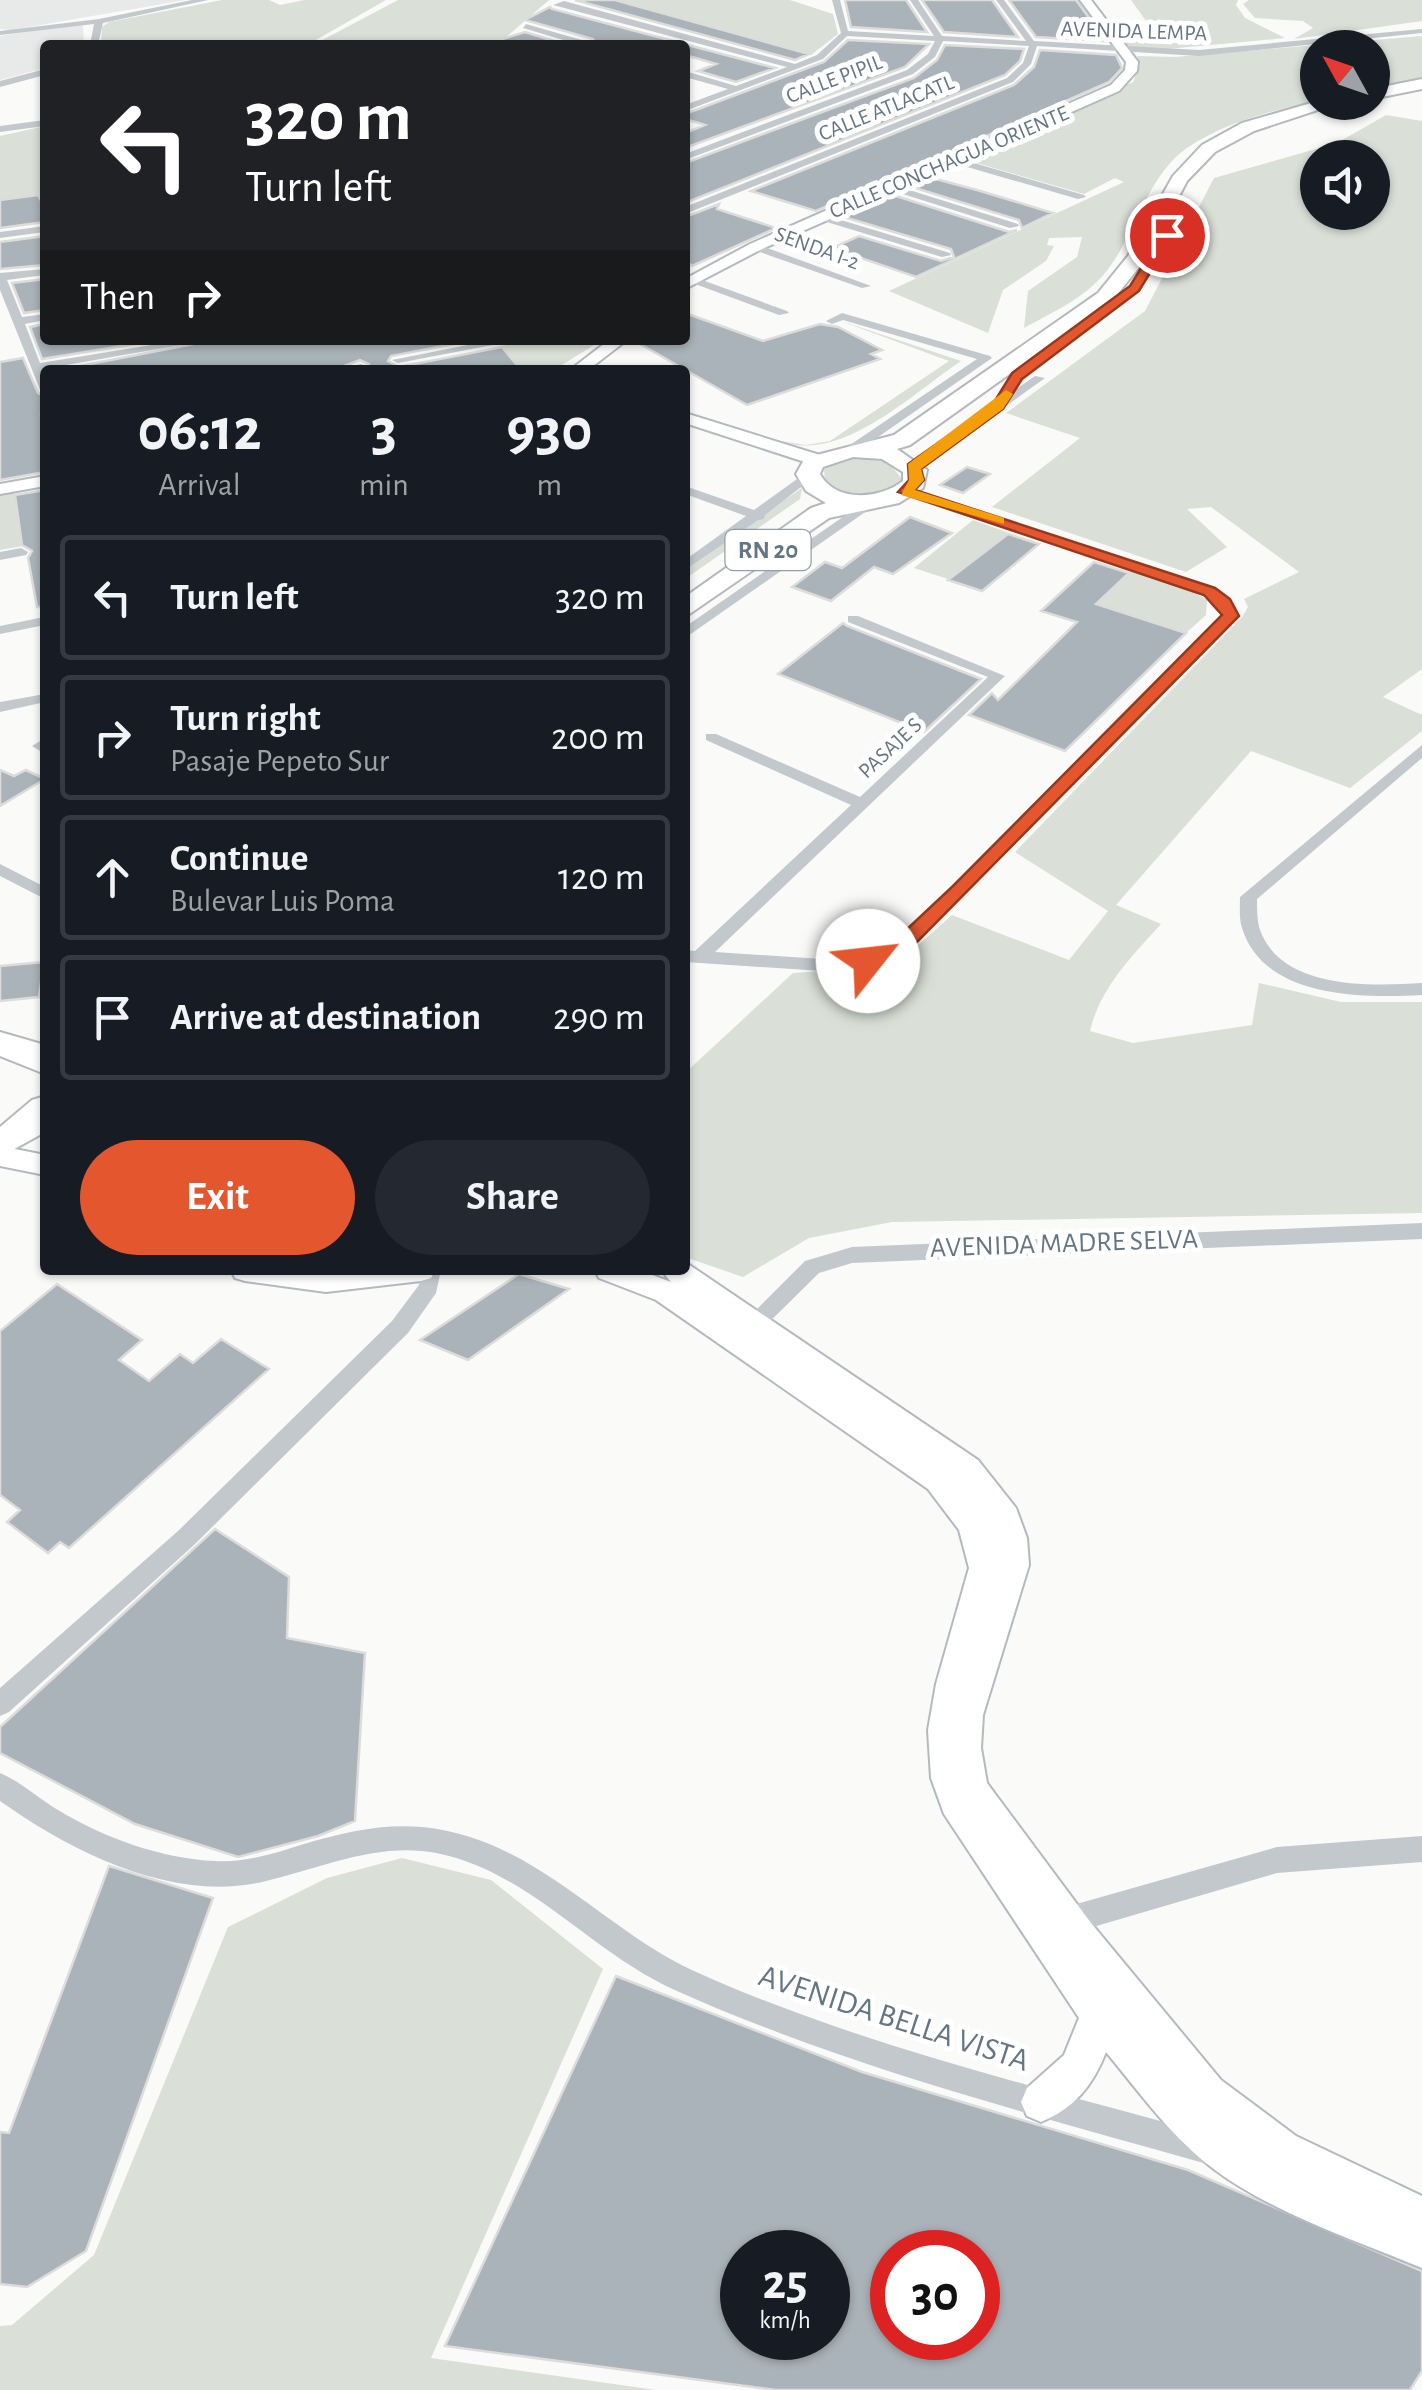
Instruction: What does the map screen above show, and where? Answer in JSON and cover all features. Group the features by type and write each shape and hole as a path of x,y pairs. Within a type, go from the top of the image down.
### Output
{"highway":[{"path":"1390,93 1422,87"},
{"path":"813,474 859,450 902,440 1105,297 1128,274 1179,179 1207,150 1261,123 1300,112"},
{"path":"998,406 1134,288 1156,256 1192,185 1217,156 1274,127 1300,119"},
{"path":"909,464 919,445 1028,377"},
{"path":"859,450 909,464"},
{"path":"906,492 916,480 909,464"},
{"name":"RN 20","path":"813,474 827,494 865,501"},
{"name":"RN 20","path":"690,587 810,503 813,474"},
{"name":"RN 20","path":"690,605 820,512 906,492"},
{"path":"0,1043 40,1030"},
{"path":"0,1043 28,1050 40,1058"},
{"path":"0,1144 27,1128 40,1114"}],"main road":[{"path":"1085,0 1128,51"},
{"name":"CALLE CONCHAGUA ORIENTE","path":"690,277 821,217 959,162 1115,88 1131,71 1128,51"},
{"path":"586,365 612,345"},
{"path":"690,420 813,474"},
{"path":"0,489 40,482"},
{"path":"0,1156 40,1163"},
{"path":"280,1275 326,1281 378,1275"},
{"path":"623,1275 746,1330"},
{"path":"681,1275 939,1480 971,1518 980,1540 985,1571 945,1708 948,1780 957,1802 1112,2004 1183,2114 1228,2155 1262,2176 1422,2247"},
{"path":"1042,2102 1067,2084 1112,2004"},
{"path":"1112,2004 1234,2121 1325,2176 1422,2216"}],"street":[{"path":"0,33 99,21 204,0"},
{"path":"690,106 820,57 845,32 836,0"},
{"path":"914,0 940,38"},
{"path":"1000,0 1034,45"},
{"path":"561,4 798,67"},
{"path":"95,40 99,21"},
{"path":"526,26 572,40"},
{"path":"1107,27 1197,26"},
{"name":"AVENIDA LEMPA","path":"845,32 1199,53 1422,31"},
{"name":"CALLE PIPIL","path":"690,155 910,72 932,55 940,38"},
{"name":"CALLE ATLACATL","path":"690,210 1010,80 1027,64 1034,45"},
{"path":"0,84 40,73"},
{"path":"690,75 738,89"},
{"path":"0,128 40,124"},
{"path":"959,162 1081,197"},
{"path":"890,188 1014,226"},
{"path":"821,217 946,255"},
{"path":"0,235 40,229"},
{"name":"SENDA I-2","path":"756,246 866,286"},
{"path":"40,273 1,283 40,375"},
{"path":"690,277 783,313"},
{"path":"832,322 842,316 986,358 859,450"},
{"path":"20,321 40,318"},
{"path":"49,365 173,345"},
{"path":"398,360 484,345"},
{"path":"909,464 998,406"},
{"path":"690,563 813,474"},
{"path":"690,492 759,516"},
{"path":"691,957 837,966 868,961 910,938 1230,616 1224,603 1194,586 906,492"},
{"path":"690,630 865,501"},
{"path":"0,556 22,552"},
{"name":"PASAJE S","path":"691,957 998,676 853,618"},
{"path":"0,630 39,624"},
{"path":"0,708 40,699"},
{"path":"710,738 862,804"},
{"path":"1422,750 1248,897 1246,919 1264,954 1319,984 1354,992 1422,989"},
{"path":"0,869 40,891"},
{"name":"AVENIDA MADRE SELVA","path":"746,1330 812,1266 852,1254 1422,1231"},
{"path":"0,1704 186,1538 400,1328 429,1287 430,1275"},
{"name":"AVENIDA BELLA VISTA","path":"0,1786 64,1828 194,1872 225,1875 270,1868 330,1846 389,1836 471,1850 519,1873 632,1953 679,1978 793,2027 1228,2155"},
{"path":"1055,1926 1277,1860 1422,1848"}],"shaded area":[{"path":"0,0 186,0 11,30 0,29"},
{"path":"222,0 269,0 280,5 304,0 386,0 316,40 101,40 102,27 109,22"},
{"path":"398,0 549,0 504,39 507,40 322,40"},
{"path":"613,0 790,0 833,14 838,34 811,55"},
{"path":"1131,0 1238,0 1236,5 1245,18 1285,38 1167,49 1130,48 1113,29 1203,27 1149,25"},
{"path":"1249,0 1422,0 1422,21 1358,30 1310,30 1313,28 1303,21 1255,18 1243,4"},
{"path":"78,23 83,25 84,40 40,40 40,69 0,80 0,36"},
{"path":"1422,36 1422,79 1390,86 1390,39"},
{"path":"1300,46 1300,105 1233,124 1187,148 1163,172 1103,276 1071,302 1024,328 1028,291 1077,257 1082,237 1049,238 1047,245 1054,246 1046,261 1003,290 988,333 889,291 1124,182 1115,178 1084,194 966,160 1133,82 1140,65 1137,56 1175,57"},
{"path":"1390,116 1422,121 1422,669 1383,697 1422,715 1422,731 1350,788 1251,751 1116,905 1161,924 1109,987 1090,1031 1133,1043 1252,1025 1259,983 1341,1002 1422,1002 1422,1213 892,1222 809,1238 743,1277 690,1259 690,1068 793,973 867,968 907,955 952,915 1069,960 1108,911 1015,852 1243,616 1248,607 1244,599 1299,572 1211,507 1187,509 1227,547 1186,572 992,507 1080,438 1006,413 1145,311 1214,178 1300,154 1300,230 1390,230 1390,140 1342,140 1377,120 1390,120"},
{"path":"40,127 40,200 37,195 0,200 0,136"},
{"path":"838,320 961,361 876,422 828,443 808,445 830,441 949,361"},
{"path":"594,345 562,365 517,365 501,346"},
{"path":"851,457 888,462 902,479 885,491 864,495 843,491 825,481 824,469"},
{"path":"802,488 800,499 690,576 690,565"},
{"path":"14,492 23,546 0,550 0,495"},
{"path":"973,520 1009,533 948,579 914,568"},
{"path":"1131,571 1184,587 1207,600 1206,615 1186,633 1096,604"},
{"path":"402,1858 491,1880 603,1969 431,2358 656,2390 0,2390 0,2326 12,2325 94,2255 228,1927 327,1878"}],"building":[{"path":"575,0 615,0 809,54 795,60"},
{"path":"845,0 906,0 927,32 851,27"},
{"path":"922,0 992,0 1018,37 944,32"},
{"path":"1009,0 1076,0 1106,41 1036,37"},
{"path":"550,7 669,40 594,40 525,20"},
{"path":"525,32 551,40 499,40"},
{"path":"848,40 929,44 905,67 690,146 690,131 705,125 690,120 690,112 824,62"},
{"path":"945,45 1024,49 1020,61 1005,75 690,201 690,161 914,78 937,60"},
{"path":"690,46 775,68 736,82 698,71 716,64 690,56"},
{"path":"1040,50 1116,55 1122,68 1109,82 816,211 751,191 1014,85 1034,67"},
{"path":"932,178 1053,213 1022,228 1019,220 912,187"},
{"path":"38,195 40,223 0,228 0,200"},
{"path":"893,195 1009,232 1017,230 916,277 832,248 859,236 941,261 954,257 951,249 844,217"},
{"path":"719,204 717,209 776,228 692,266 690,215"},
{"path":"40,237 40,265 0,269 0,242"},
{"path":"40,280 40,311 24,313 12,283"},
{"path":"690,315 763,341 820,324 838,327 882,350 871,354 880,359 747,405 690,372 690,365 677,365 642,345 690,345"},
{"path":"40,325 40,345 128,345 42,359 30,327"},
{"path":"188,345 448,345 391,356 388,361 395,365 369,365 360,360 346,365 85,365"},
{"path":"502,347 517,365 409,365"},
{"path":"23,358 40,394 40,473 0,480 0,362"},
{"path":"967,467 990,474 963,493 940,485"},
{"path":"40,491 40,607 28,558 32,551 22,545 15,495"},
{"path":"910,517 952,533 893,574 874,567 831,601 792,587 825,562 842,568"},
{"path":"1008,534 1039,544 982,591 948,580"},
{"path":"1094,562 1129,573 1096,604 1186,633 1065,751 969,715 992,693 998,700 1077,622 1041,611"},
{"path":"843,623 981,679 924,732 778,674"},
{"path":"0,770 14,776 26,770 40,777 40,782 0,806"},
{"path":"40,962 39,997 0,1001 0,966"},
{"path":"518,1275 569,1289 468,1360 420,1340"},
{"path":"57,1284 142,1340 119,1360 149,1381 180,1354 193,1363 221,1339 269,1369 69,1548 60,1542 48,1553 7,1522 20,1510 0,1495 0,1331"},
{"path":"215,1529 289,1577 287,1638 365,1653 355,1821 318,1836 238,1857 135,1824 0,1753 0,1727"},
{"path":"109,1866 213,1898 86,2251 27,2287 0,2284 0,2132 9,2133"},
{"path":"616,1976 862,2072 1188,2170 1422,2271 1422,2371 1410,2390 776,2390 445,2346"}],"slow traffic":[{"path":"999,521 906,492 916,480 913,467 998,406 1006,394"}],"route":[{"path":"868,961 910,938 1230,616 1224,603 1210,592 906,492 916,480 913,467 998,406 1017,376 1110,310 1134,288 1167,235"}]}
